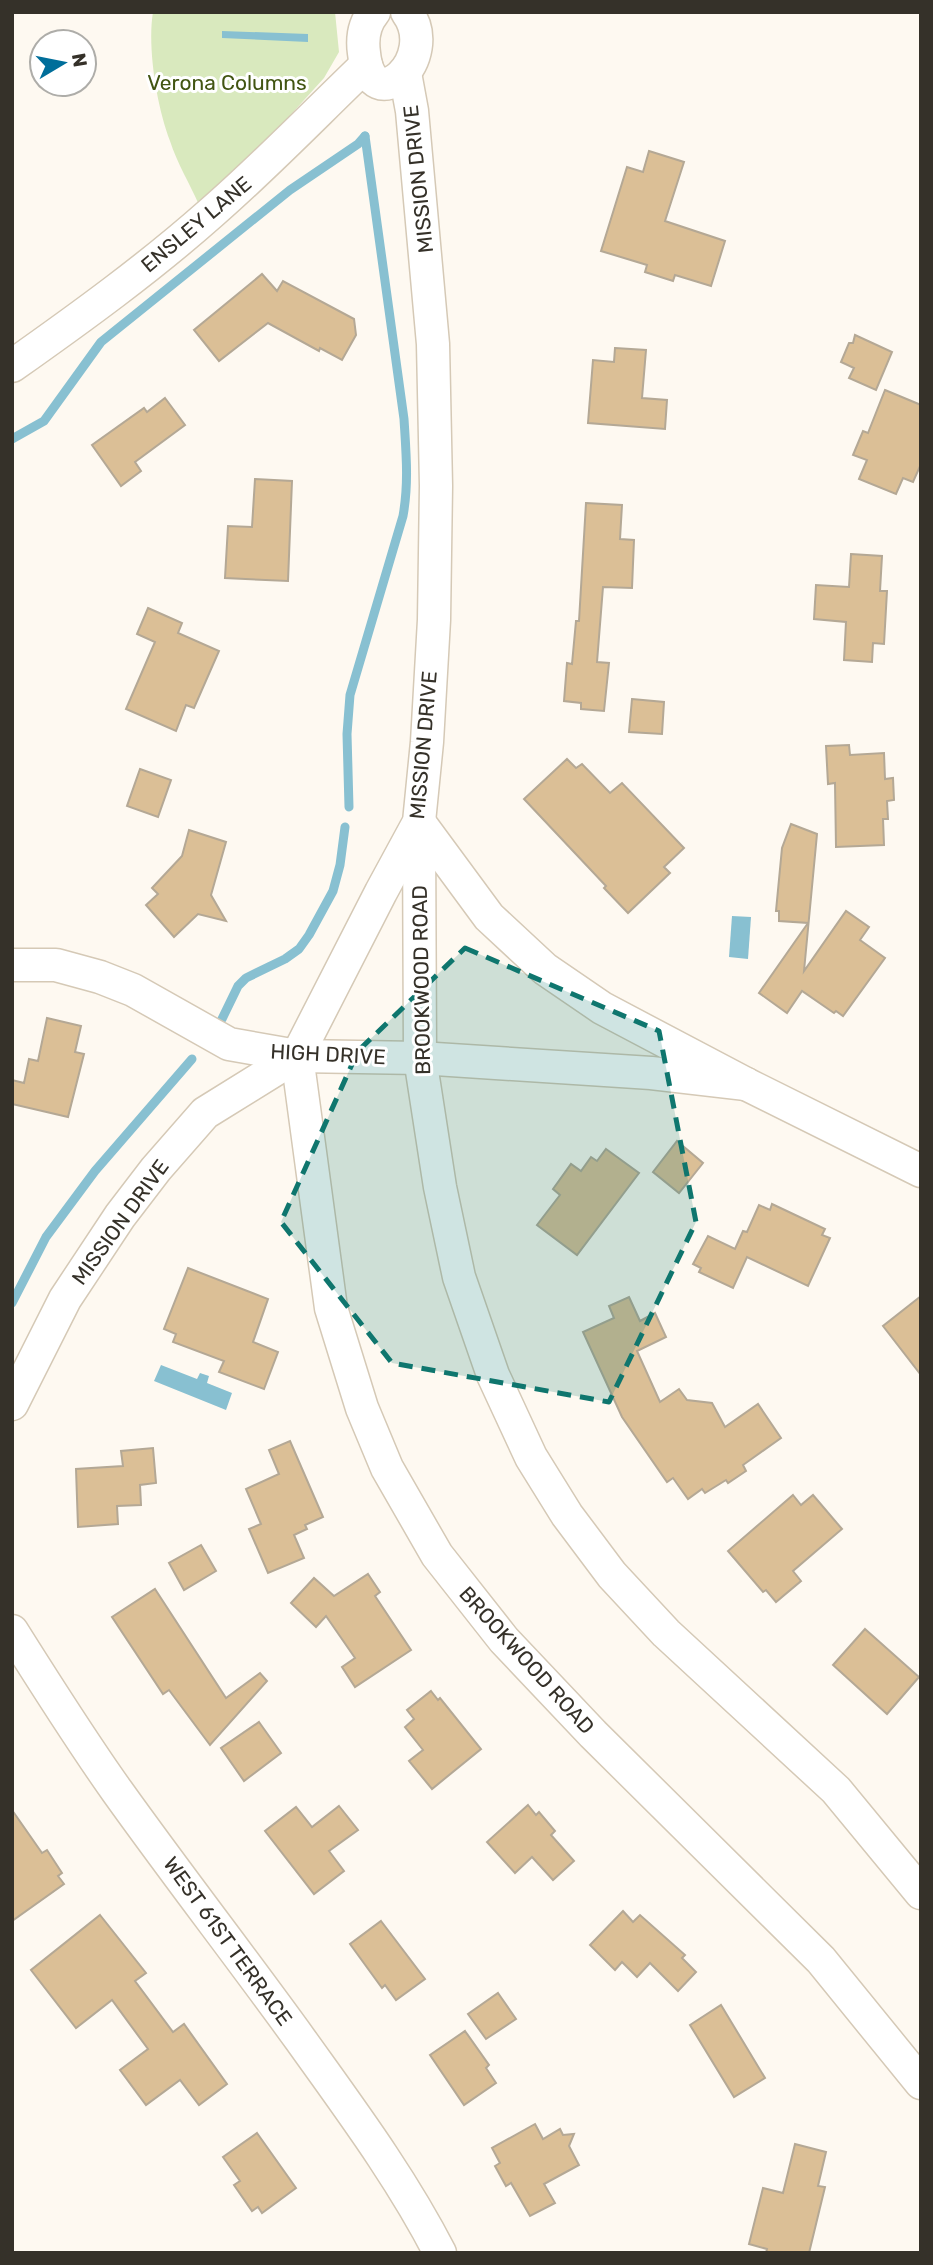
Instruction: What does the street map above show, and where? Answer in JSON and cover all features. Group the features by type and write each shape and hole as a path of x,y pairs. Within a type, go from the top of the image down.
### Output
{"street":[{"path":"372,13 362,42 369,75 376,82 384,83 393,82 405,73 412,60 416,40 409,13"},
{"name":"ENSLEY LANE","path":"12,366 91,310 209,215 366,65"},
{"name":"MISSION DRIVE","path":"12,1404 65,1299 120,1216 156,1169 205,1113 297,1056 419,822 427,742 436,486 432,332 412,111 405,73"},
{"name":"BROOKWOOD ROAD","path":"419,822 420,1058 433,1149 459,1277 493,1375 531,1457 567,1515 612,1575 666,1633 836,1790 921,1893"},
{"name":"HIGH DRIVE","path":"419,822 489,917 545,969 602,1008 746,1084 921,1171"},
{"name":"HIGH DRIVE","path":"12,965 56,965 100,977 133,990 229,1044 297,1056 420,1058 651,1073 746,1084"},
{"name":"BROOKWOOD ROAD","path":"297,1056 331,1308 362,1408 387,1468 437,1555 470,1600 513,1650 593,1734 821,1960 921,2083"},
{"name":"WEST 61ST TERRACE","path":"12,1631 116,1789 383,2155 419,2212 440,2253"}],"highlighted area":[{"path":"465,948 659,1031 696,1222 609,1402 392,1363 281,1222 358,1051"}],"green space":[{"name":"Verona Columns","path":"153,12 335,12 339,52 324,78 238,173 199,205 173,149 161,112 152,60"}],"water":[{"path":"222,31 308,34 308,42 222,38"},
{"path":"732,916 751,917 748,959 729,957"},
{"path":"161,1365 197,1379 200,1373 209,1376 207,1383 232,1393 226,1410 154,1381"}],"building":[{"path":"649,151 684,162 665,221 725,241 711,286 675,275 673,281 645,272 647,265 601,251 627,167 643,172"},
{"path":"262,274 277,291 283,281 354,319 356,335 342,360 320,348 319,351 268,323 219,361 194,330"},
{"path":"855,335 892,352 876,390 849,378 854,368 841,362"},
{"path":"615,348 646,350 642,398 667,400 665,429 588,423 593,360 614,362"},
{"path":"885,390 921,405 921,464 913,482 903,478 896,494 859,479 867,460 853,455 863,431 868,433"},
{"path":"165,398 185,425 135,462 141,471 121,486 92,445 144,408 147,412"},
{"path":"255,479 292,481 288,581 225,578 228,526 252,527"},
{"path":"586,503 622,505 620,539 634,540 632,588 603,587 597,662 609,663 604,711 581,709 581,703 564,701 567,663 572,664 576,621 579,621"},
{"path":"851,554 882,556 880,591 887,591 884,644 873,643 872,662 844,660 846,622 814,619 816,585 849,587"},
{"path":"148,608 182,623 178,633 219,651 194,708 186,705 176,731 126,709 155,642 137,634"},
{"path":"632,699 664,702 662,734 629,732"},
{"path":"849,745 850,755 884,753 885,779 893,778 894,800 887,801 888,819 883,819 884,845 836,847 835,783 828,784 826,746"},
{"path":"567,759 576,768 582,764 610,793 622,783 684,848 664,867 670,873 628,913 524,799"},
{"path":"140,769 171,780 158,817 127,806"},
{"path":"791,824 817,834 804,971 846,911 869,927 860,940 885,958 843,1016 836,1011 834,1013 802,991 787,1013 759,993 808,923 779,921 779,911 776,911 782,848"},
{"path":"189,830 226,842 211,895 226,921 198,914 174,937 146,905 158,894 152,888 182,856"},
{"path":"47,1018 81,1026 75,1052 84,1054 68,1117 12,1104 12,1080 24,1083 29,1059 38,1061"},
{"path":"677,1141 703,1163 679,1193 653,1172"},
{"path":"606,1149 639,1173 577,1255 537,1225 560,1195 553,1189 571,1164 581,1171 591,1157 597,1161"},
{"path":"772,1204 825,1229 822,1235 830,1238 808,1286 747,1257 733,1288 699,1272 701,1268 693,1264 708,1236 735,1249 743,1231 747,1232 759,1205 770,1210"},
{"path":"188,1268 268,1299 253,1342 278,1352 264,1389 219,1372 224,1361 173,1342 176,1334 164,1329"},
{"path":"921,1296 921,1375 883,1326"},
{"path":"629,1297 640,1321 655,1313 666,1337 637,1351 660,1402 679,1389 687,1400 712,1403 725,1427 758,1404 781,1438 743,1465 746,1471 728,1483 726,1480 705,1493 702,1489 688,1499 673,1478 667,1482 622,1417 583,1332 614,1318 609,1306"},
{"path":"290,1441 323,1517 305,1525 307,1529 294,1535 304,1558 268,1573 249,1529 261,1524 246,1489 279,1474 269,1450"},
{"path":"153,1448 156,1483 140,1485 141,1505 117,1506 118,1524 78,1527 76,1469 123,1466 121,1451"},
{"path":"793,1495 801,1505 813,1495 842,1529 793,1571 801,1581 776,1602 766,1590 763,1592 728,1551"},
{"path":"201,1545 216,1571 184,1590 169,1563"},
{"path":"368,1574 380,1592 375,1596 411,1650 355,1687 342,1667 355,1658 326,1616 316,1627 291,1603 314,1578 334,1596"},
{"path":"155,1589 226,1698 260,1673 267,1681 210,1745 169,1690 163,1694 112,1617"},
{"path":"865,1629 919,1677 887,1714 833,1665"},
{"path":"431,1691 438,1700 440,1698 481,1749 432,1789 409,1761 423,1750 405,1727 414,1719 407,1710"},
{"path":"259,1722 281,1753 244,1781 221,1748"},
{"path":"528,1805 536,1815 539,1812 555,1831 551,1835 574,1861 553,1880 532,1857 515,1873 487,1842"},
{"path":"339,1806 358,1830 329,1851 344,1871 314,1894 265,1831 296,1807 312,1827"},
{"path":"12,1810 42,1853 47,1850 62,1873 58,1876 64,1884 12,1921"},
{"path":"623,1911 633,1922 640,1915 685,1955 682,1958 696,1972 678,1991 650,1963 637,1977 622,1962 615,1970 590,1945"},
{"path":"100,1915 146,1973 135,1981 173,2032 184,2024 227,2084 199,2105 180,2080 146,2105 120,2070 148,2049 112,2000 76,2028 31,1970"},
{"path":"381,1921 425,1979 396,2000 385,1985 382,1988 350,1944"},
{"path":"498,1993 516,2019 486,2039 468,2014"},
{"path":"721,2005 765,2078 734,2097 690,2025"},
{"path":"465,2031 489,2065 486,2068 496,2083 464,2105 430,2055"},
{"path":"535,2124 543,2139 560,2129 563,2135 574,2134 569,2146 579,2165 544,2184 555,2203 530,2216 511,2183 506,2186 495,2166 500,2163 492,2148"},
{"path":"257,2133 296,2188 262,2213 258,2207 252,2211 234,2185 240,2181 223,2157"},
{"path":"795,2144 826,2152 818,2186 825,2187 809,2253 766,2253 767,2249 749,2244 763,2188 783,2193"}],"waterway":[{"path":"12,439 44,421 101,342 290,190 358,144 365,136"},
{"path":"349,807 347,734 350,695 403,516 406,480 404,419 365,136"},
{"path":"222,1019 238,986 246,978 285,959 299,949 309,935 333,891 345,827"},
{"path":"12,1303 46,1237 95,1171 192,1059"}]}
